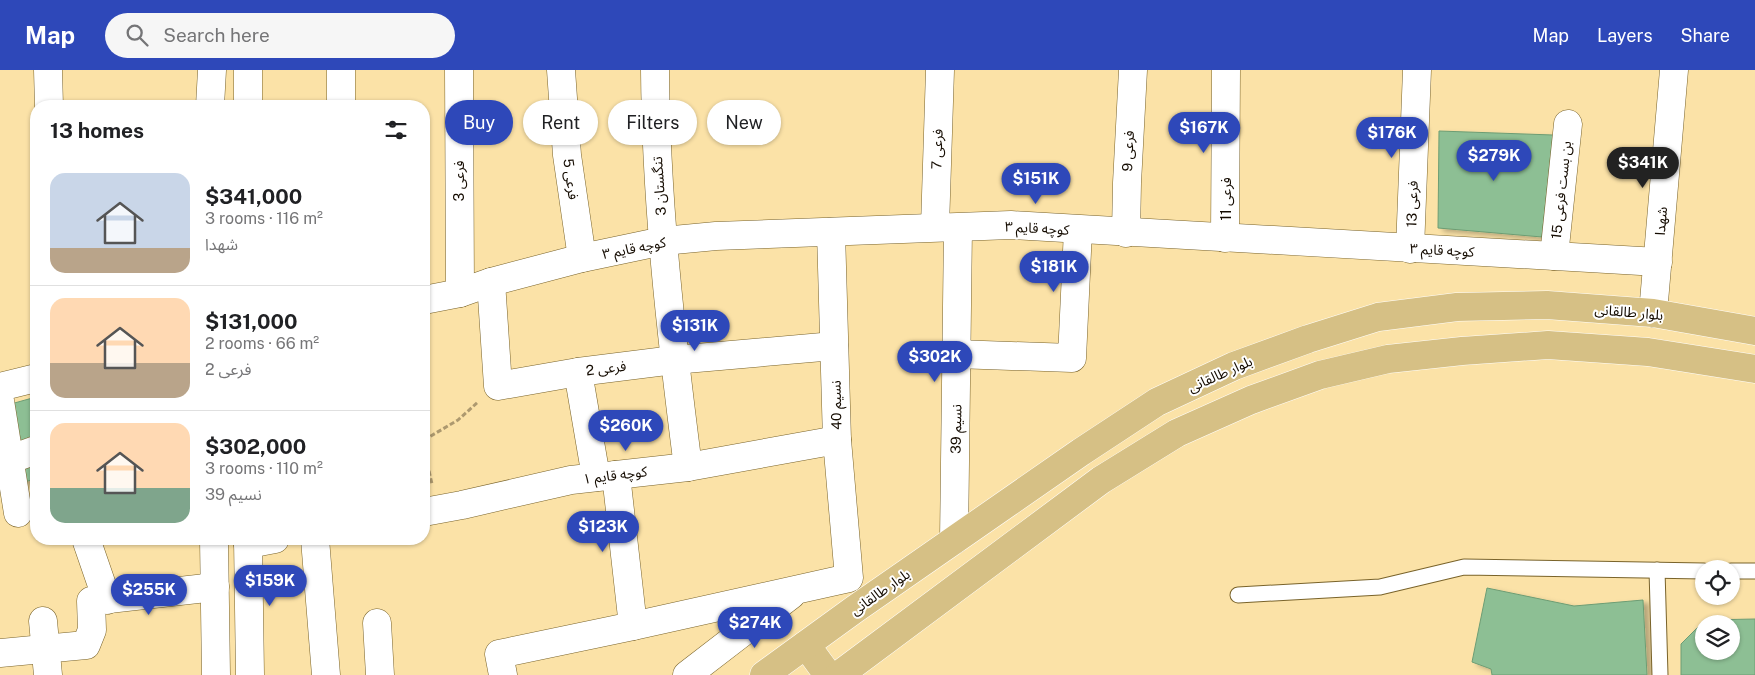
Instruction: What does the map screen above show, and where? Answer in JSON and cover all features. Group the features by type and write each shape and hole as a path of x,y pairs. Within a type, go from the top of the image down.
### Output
{"main road":[{"name":"بلوار طالقانی","path":"764,675 1081,452 1158,402 1234,366 1308,339 1378,317 1457,307 1547,305 1653,312 1755,330"},
{"path":"839,675 1101,480 1177,433 1250,400 1320,375 1388,359 1462,351 1548,345 1648,352 1755,369"},
{"path":"806,645 828,675"}],"street":[{"path":"48,70 49,100"},
{"path":"210,100 212,70"},
{"path":"248,70 248,100"},
{"path":"340,100 341,70"},
{"name":"فرعی 3","path":"459,70 460,293"},
{"name":"فرعی 5","path":"562,70 567,155 582,258"},
{"name":"تنگستان 3","path":"655,70 655,138 674,360 688,467"},
{"name":"فرعی 7","path":"940,70 946,227"},
{"name":"فرعی 9","path":"1126,233 1133,70"},
{"name":"فرعی 11","path":"1226,70 1226,238"},
{"name":"فرعی 13","path":"1410,249 1417,70"},
{"name":"شهدا","path":"1653,312 1674,70"},
{"name":"بن بست فرعی 15","path":"1554,256 1568,124"},
{"name":"کوچه قایم ۳","path":"430,299 460,293 491,282 582,258 664,241 716,236 1011,225 1658,262"},
{"name":"نسیم 39","path":"946,227 956,354 954,540"},
{"path":"956,354 1072,358 1078,230"},
{"name":"نسیم 40","path":"797,590 849,578 837,440 831,232"},
{"path":"491,282 498,386"},
{"name":"فرعی 2","path":"498,386 578,372 674,360 834,346"},
{"path":"578,372 606,476 633,626"},
{"path":"0,387 30,380"},
{"path":"0,401 4,461 18,512"},
{"name":"کوچه قایم ۱","path":"431,511 571,480 688,467 837,440"},
{"path":"4,461 30,452"},
{"path":"88,545 107,600"},
{"path":"214,545 216,675"},
{"path":"248,545 250,675"},
{"path":"315,545 326,675"},
{"path":"0,653 86,645 92,630 91,601 215,587"},
{"path":"501,665 633,626 797,590"},
{"path":"687,675 797,590"},
{"path":"43,621 48,675"},
{"path":"377,623 380,675"}],"lane":[{"path":"1238,595 1380,588 1464,567 1695,570"},
{"path":"1657,570 1660,675"},
{"path":"1740,571 1755,571"}],"path":[{"path":"430,436 458,420 498,386"}],"building":[{"path":"1439,131 1553,135 1542,237 1438,228"},
{"path":"30,399 30,444 11,449 0,407"},
{"path":"30,462 30,480 15,486 9,470"},
{"path":"1487,588 1574,606 1643,600 1647,675 1492,675 1491,669 1472,662"},
{"path":"1740,619 1755,619 1755,675 1681,675 1681,644 1695,630 1695,660 1740,660"}]}
